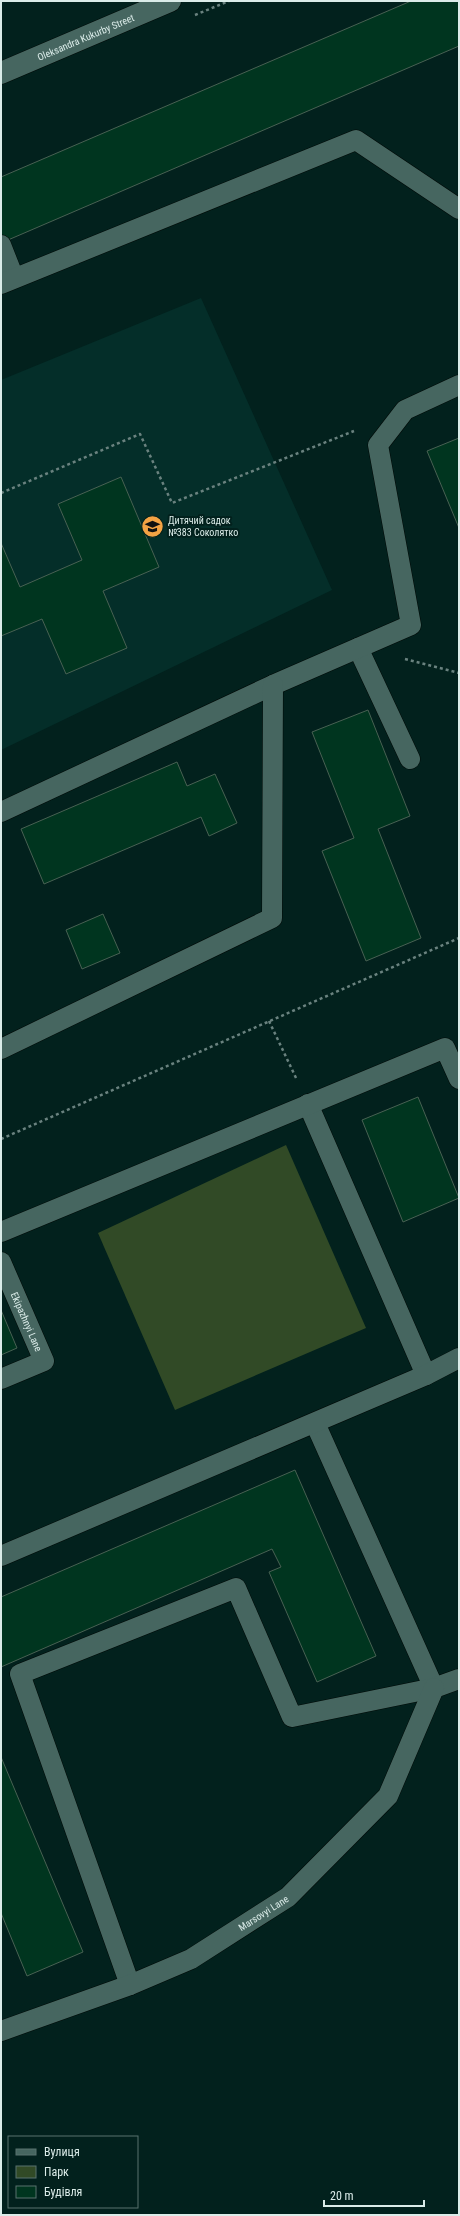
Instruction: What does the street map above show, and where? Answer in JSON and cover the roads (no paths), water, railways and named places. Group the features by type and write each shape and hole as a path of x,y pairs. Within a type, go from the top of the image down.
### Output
{"street":[{"name":"Oleksandra Kukurby Street","path":"1,73 170,1"}],"lane":[{"path":"1,245 7,281 356,140 459,209"},
{"path":"1,812 272,685 411,625 378,446 405,410 459,385"},
{"path":"358,648 410,759"},
{"path":"1,1049 272,918 272,685"},
{"path":"1,1232 445,1048 459,1079"},
{"path":"308,1104 426,1376"},
{"name":"Ekipazhnyi Lane","path":"1,1262 44,1361 1,1379"},
{"path":"1,1556 426,1376 459,1358"},
{"path":"314,1423 434,1688"},
{"path":"130,1985 20,1674 236,1588 292,1717 434,1688 459,1679"},
{"name":"Marsovyi Lane","path":"1,2032 130,1985 191,1959 288,1897 388,1796 434,1688"}],"place":[{"name":"Дитячий садок №383 Соколятко","path":"152,526"}]}
